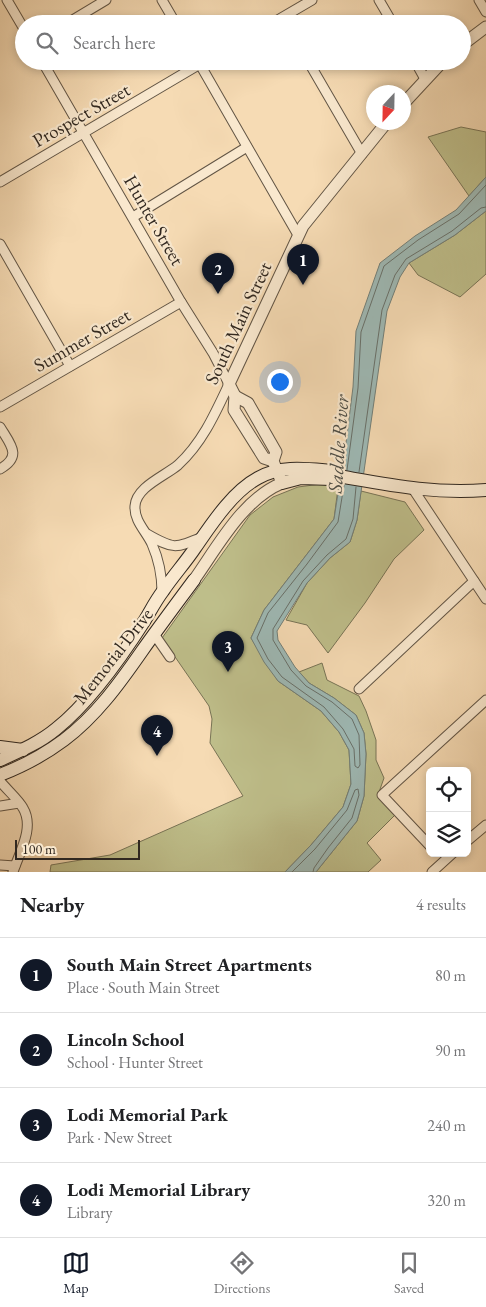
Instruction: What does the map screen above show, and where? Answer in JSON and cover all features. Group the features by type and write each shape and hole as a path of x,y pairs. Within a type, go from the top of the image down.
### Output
{"main road":[{"name":"Memorial Drive","path":"0,760 23,750 56,729 86,701 144,622 162,592 202,537 247,484 275,466 335,473"},
{"path":"282,483 301,478 332,478 335,473 413,489 446,491 486,490"},
{"name":"Memorial Drive","path":"0,775 39,757 65,740 97,711 114,691 194,580"},
{"path":"0,746 23,750"}],"street":[{"path":"7,0 16,15"},
{"path":"81,15 106,0"},
{"path":"162,0 171,15"},
{"path":"291,15 312,0"},
{"path":"379,0 388,15"},
{"path":"479,0 486,12"},
{"path":"471,38 486,27"},
{"name":"Hunter Street","path":"47,70 212,353 235,396 248,403 276,452 275,466 282,483"},
{"name":"Prospect Street","path":"0,182 188,70"},
{"path":"205,70 247,148 298,235"},
{"path":"313,70 362,154"},
{"path":"420,70 425,79"},
{"path":"411,95 434,70"},
{"name":"South Main Street","path":"162,592 162,572 147,534 140,526 136,512 135,506 139,494 190,453 212,420 303,226 381,130"},
{"path":"133,217 247,148"},
{"path":"0,244 70,366"},
{"name":"Summer Street","path":"0,407 181,302"},
{"path":"0,427 14,454 9,464 0,469"},
{"path":"194,580 248,505 265,491 282,483"},
{"path":"413,489 486,599"},
{"path":"147,534 165,544 173,546 184,545 202,537"},
{"path":"359,689 474,581"},
{"path":"154,634 170,657"},
{"path":"426,842 382,795 486,700"},
{"path":"0,865 14,869 27,831 26,814 19,803 2,788"},
{"path":"0,806 19,803"},
{"path":"471,838 486,825"},
{"path":"440,857 444,861"},
{"path":"432,872 448,857"}],"green space":[{"path":"461,127 486,132 486,177 469,196 428,137"},
{"path":"486,211 486,274 460,297 418,275 409,263 455,235"},
{"path":"321,484 338,488 334,519 264,610 251,638 278,681 321,711 339,732 349,750 351,784 343,807 285,872 50,872 51,865 110,855 243,796 210,743 212,719 209,706 162,638 250,515 273,497 298,487"},
{"path":"361,491 405,502 424,530 394,559 365,603 328,653 307,625 286,620 307,583 330,558 350,542 357,520"},
{"path":"322,663 327,680 359,696 376,740 376,760 384,778 378,795 396,814 367,843 381,860 368,872 316,872 357,821 364,796 366,754 364,733 356,715 334,698 309,683 299,672"}],"water":[{"path":"486,177 486,211 455,235 409,263 400,277 387,311 357,520 350,542 330,558 307,583 277,631 278,640 295,667 309,683 334,698 356,715 364,733 366,754 364,796 357,821 316,872 285,872 343,807 351,784 349,750 339,732 321,711 278,681 264,662 251,638 264,610 334,519 353,387 356,331 380,263 415,236 456,210"}],"place":[{"name":"South Main Street Apartments","path":"303,285"},
{"name":"Lincoln School","path":"218,294"},
{"name":"Lodi Memorial Park","path":"228,672"},
{"name":"Lodi Memorial Library","path":"157,756"}],"water label":[{"name":"Saddle River","path":"338,444"}]}
